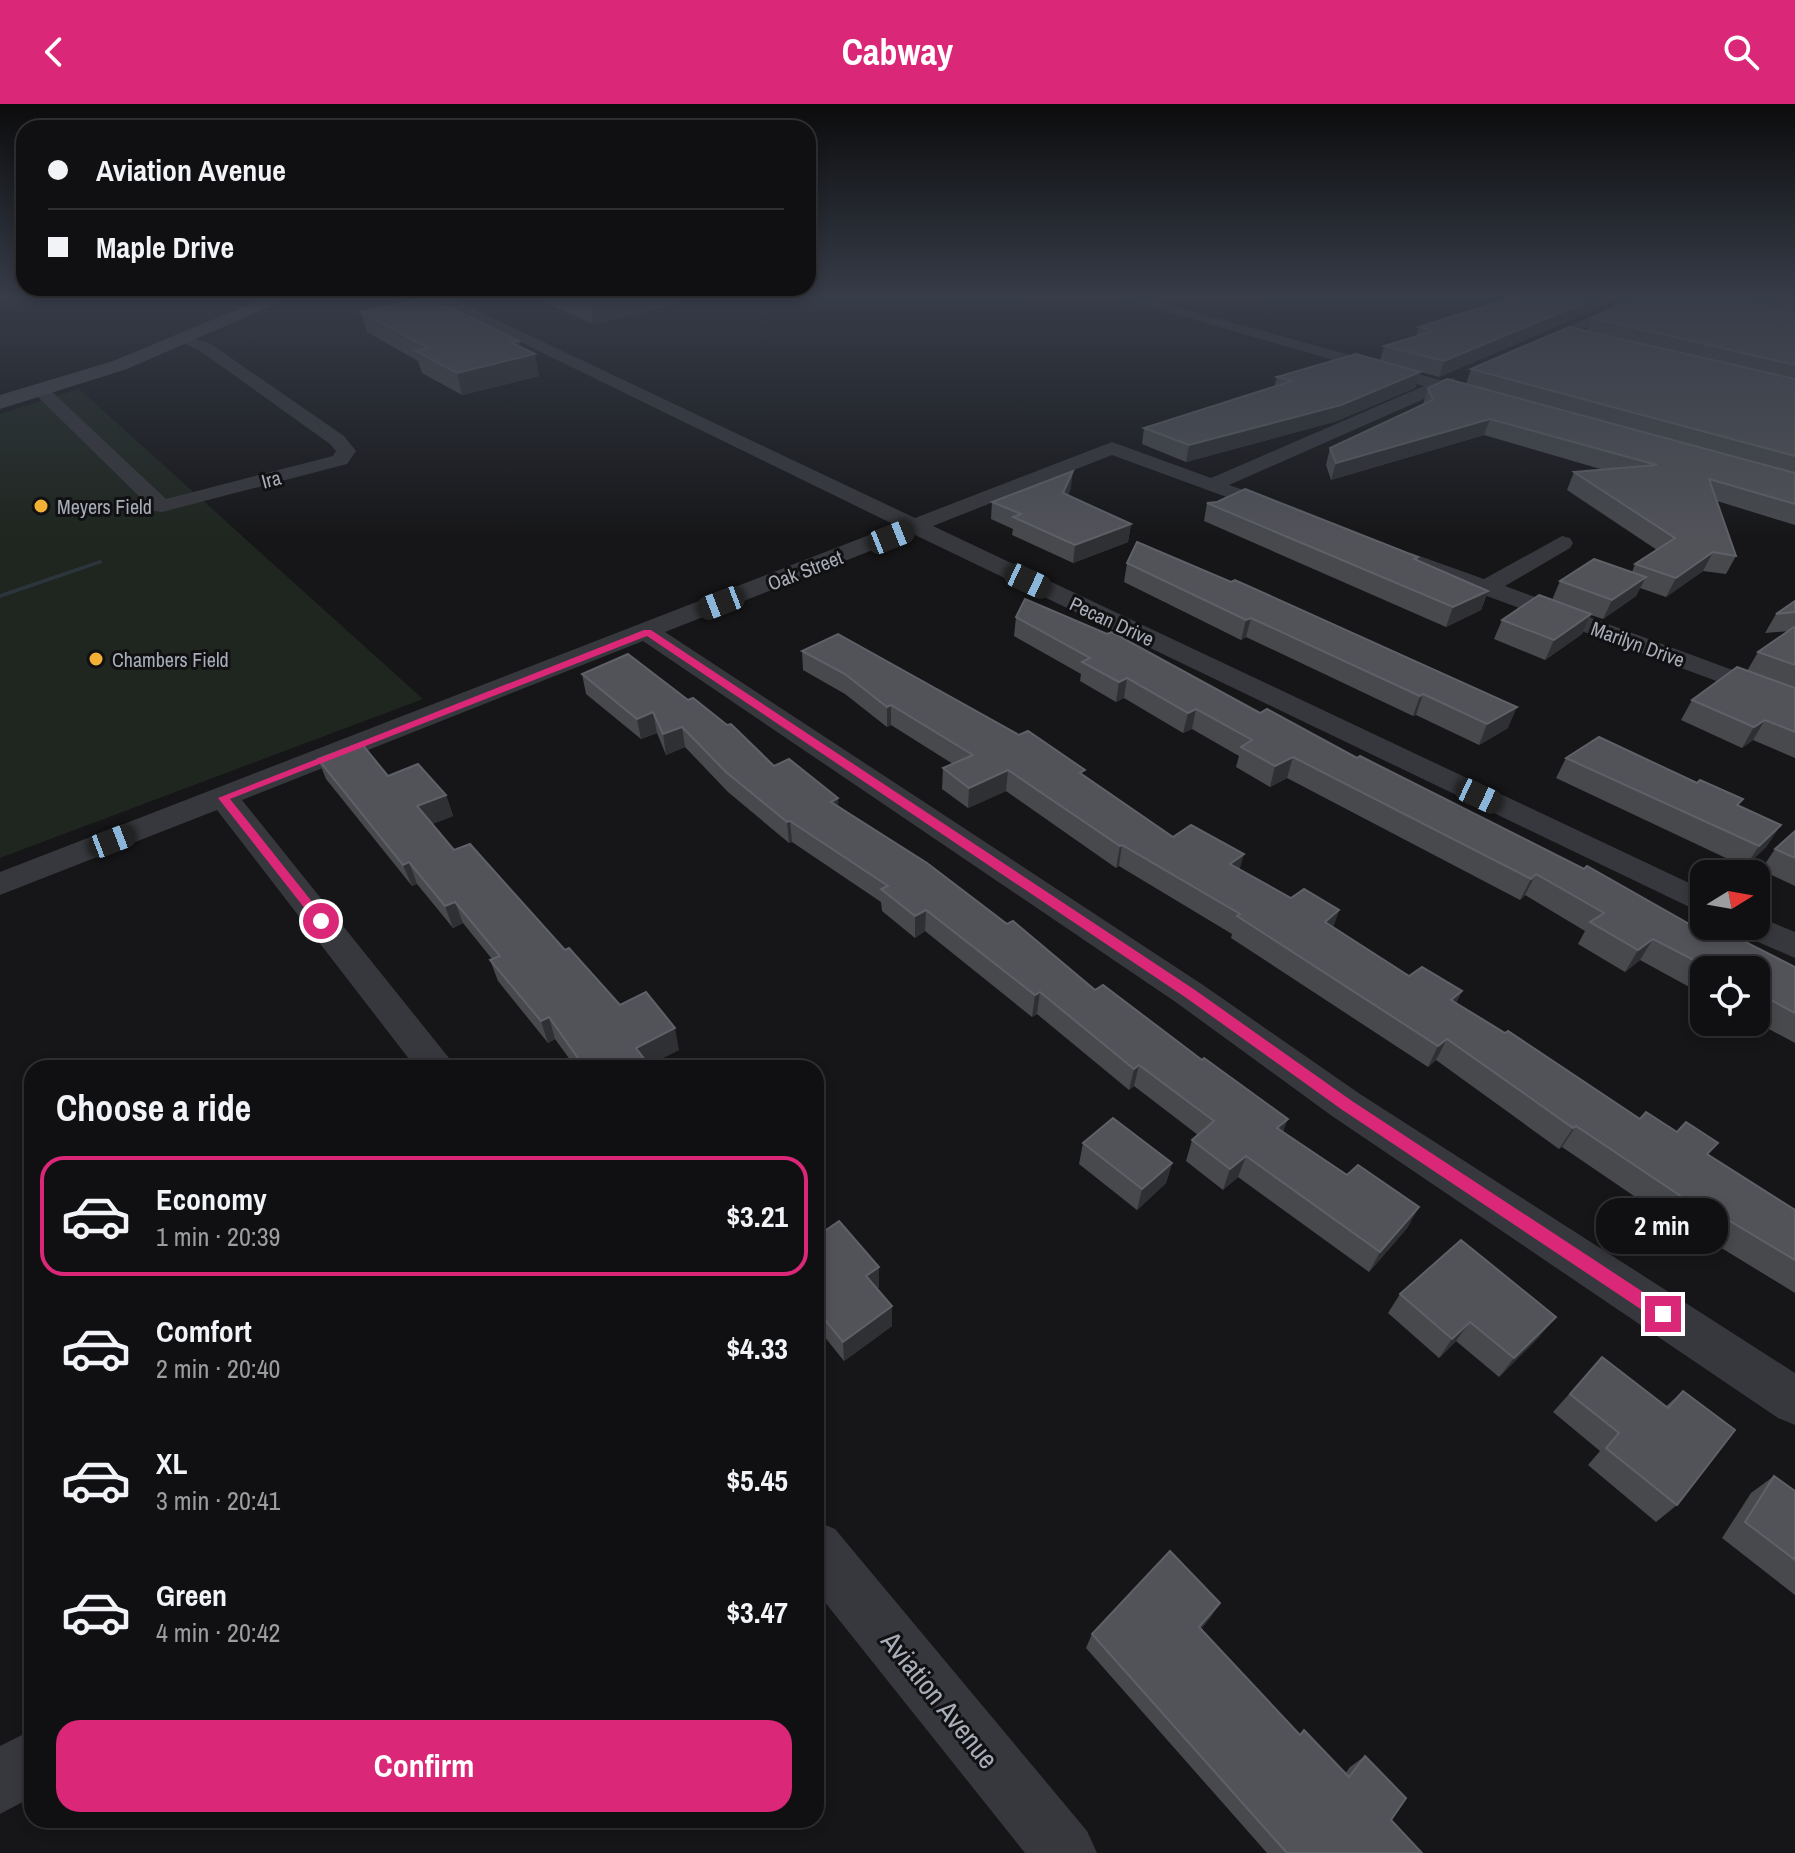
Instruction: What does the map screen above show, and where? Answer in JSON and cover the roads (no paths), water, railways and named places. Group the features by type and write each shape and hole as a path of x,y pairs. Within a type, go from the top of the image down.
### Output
{"main road":[{"path":"0,402 75,378"}],"street":[{"name":"Ira","path":"40,390 162,506 340,460 346,451 337,440 248,378"},
{"name":"Pecan Drive","path":"603,378 1690,896"},
{"path":"1415,378 1504,403"},
{"path":"1211,485 1460,378"},
{"name":"Oak Street","path":"0,884 1112,448 1211,485"},
{"path":"1211,485 1297,517"},
{"path":"1485,588 1562,543"},
{"name":"Marilyn Drive","path":"1384,550 1795,702"},
{"path":"647,632 1190,994 1346,1105 1795,1401"},
{"path":"224,798 432,1060"},
{"path":"1770,934 1795,946"},
{"name":"Aviation Avenue","path":"824,1558 1065,1853"},
{"path":"0,1783 24,1766"}],"waterway":[{"path":"0,596 100,562"}],"place":[{"name":"Meyers Field","path":"41,506"},
{"name":"Chambers Field","path":"96,659"}]}
